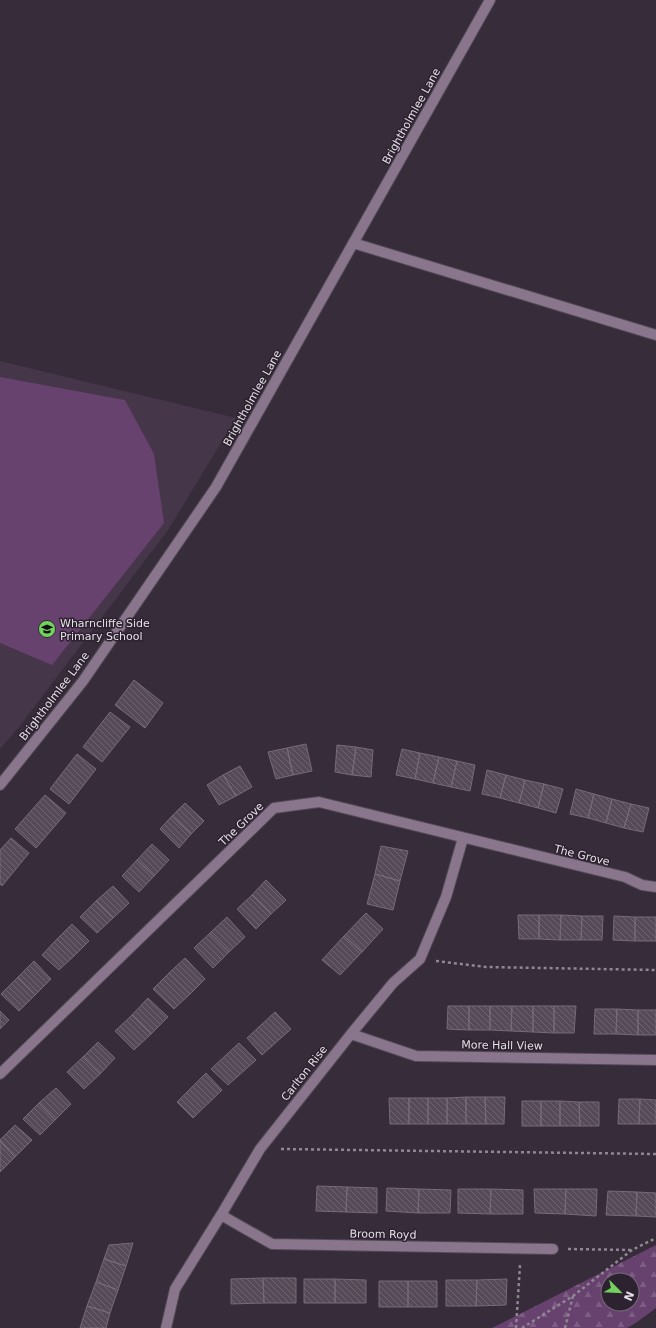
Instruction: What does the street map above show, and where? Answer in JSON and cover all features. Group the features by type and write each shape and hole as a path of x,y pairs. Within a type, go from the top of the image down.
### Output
{"street":[{"name":"Brightholmlee Lane","path":"0,785 83,681 216,487 490,0"},
{"path":"353,243 656,335"},
{"name":"The Grove","path":"0,1074 274,808 319,802 625,877 642,885 656,886"},
{"name":"Carlton Rise","path":"166,1328 175,1289 260,1149 393,983 420,959 446,896 464,838"},
{"name":"More Hall View","path":"351,1034 416,1056 656,1060"},
{"name":"Broom Royd","path":"221,1215 272,1244 553,1249"}],"path":[{"path":"420,959 486,967 656,970"},
{"path":"260,1149 656,1154"},
{"path":"522,1328 573,1296 632,1250 656,1238"},
{"path":"516,1328 520,1248"},
{"path":"553,1249 632,1250"},
{"path":"565,1328 573,1296"}],"shaded area":[{"name":"Wharncliffe Side Primary School","path":"0,361 236,418 168,530 19,727 0,749"}],"green space":[{"name":"Wharncliffe Side Primary School","path":"0,377 125,400 154,454 164,523 52,665 0,643"},
{"path":"656,1245 656,1308 627,1328 492,1328 600,1273 600,1312 640,1312 640,1272 603,1272"}],"building":[{"path":"134,680 163,703 145,728 115,705"},
{"path":"110,712 130,727 102,762 83,747"},
{"path":"306,744 312,771 293,775 287,748"},
{"path":"337,745 356,747 352,775 335,772"},
{"path":"356,747 373,750 371,777 352,775"},
{"path":"287,748 293,775 276,779 268,752"},
{"path":"402,749 420,753 415,779 396,775"},
{"path":"420,753 439,757 433,783 415,779"},
{"path":"77,754 96,769 69,804 50,789"},
{"path":"439,757 457,761 451,787 433,783"},
{"path":"457,761 475,765 470,791 451,787"},
{"path":"240,766 252,787 236,796 223,775"},
{"path":"487,770 506,775 500,798 482,794"},
{"path":"223,775 236,796 219,805 207,785"},
{"path":"506,775 525,780 519,803 500,798"},
{"path":"525,780 544,784 538,808 519,803"},
{"path":"544,784 563,789 556,813 538,808"},
{"path":"576,789 594,794 588,818 570,814"},
{"path":"594,794 612,799 606,823 588,818"},
{"path":"45,795 66,813 36,848 15,829"},
{"path":"612,799 631,804 624,828 606,823"},
{"path":"185,803 204,821 191,834 172,816"},
{"path":"631,804 649,808 643,832 624,828"},
{"path":"172,816 191,834 179,848 160,829"},
{"path":"11,838 29,853 2,886 0,884 0,850"},
{"path":"152,844 169,860 154,876 137,860"},
{"path":"381,846 408,851 400,881 375,874"},
{"path":"137,860 154,876 139,892 122,876"},
{"path":"375,874 400,881 393,910 367,904"},
{"path":"266,880 286,900 271,914 252,895"},
{"path":"113,886 129,903 113,918 96,901"},
{"path":"252,895 271,914 256,929 237,909"},
{"path":"96,901 113,918 97,933 80,917"},
{"path":"366,913 383,929 362,952 344,936"},
{"path":"518,915 539,915 539,939 519,939"},
{"path":"539,915 561,915 560,940 539,939"},
{"path":"561,915 582,916 581,940 560,940"},
{"path":"582,916 603,916 602,940 581,940"},
{"path":"614,916 635,917 635,941 613,940"},
{"path":"227,917 245,937 229,952 210,933"},
{"path":"635,917 656,917 656,941 635,941"},
{"path":"72,924 89,941 74,956 57,939"},
{"path":"210,933 229,952 213,968 194,948"},
{"path":"344,936 362,952 340,975 322,960"},
{"path":"57,939 74,956 59,970 42,955"},
{"path":"185,958 205,979 190,994 169,973"},
{"path":"34,961 51,979 35,995 18,977"},
{"path":"169,973 190,994 174,1009 153,989"},
{"path":"18,977 35,995 19,1011 1,994"},
{"path":"148,998 168,1017 151,1034 132,1015"},
{"path":"448,1006 469,1006 469,1030 447,1029"},
{"path":"469,1006 490,1006 490,1030 469,1030"},
{"path":"490,1006 512,1006 511,1031 490,1030"},
{"path":"512,1006 533,1006 533,1032 511,1031"},
{"path":"533,1006 554,1006 554,1033 533,1032"},
{"path":"554,1006 576,1006 574,1033 554,1033"},
{"path":"595,1009 617,1009 616,1034 594,1034"},
{"path":"617,1009 638,1010 638,1035 616,1034"},
{"path":"638,1010 656,1010 656,1035 638,1035"},
{"path":"0,1011 9,1020 0,1029"},
{"path":"275,1012 291,1029 262,1055 247,1038"},
{"path":"132,1015 151,1034 134,1050 115,1031"},
{"path":"98,1042 115,1058 100,1074 83,1057"},
{"path":"239,1043 256,1060 228,1085 211,1069"},
{"path":"83,1057 100,1074 84,1089 67,1072"},
{"path":"206,1073 222,1090 193,1118 177,1102"},
{"path":"56,1088 71,1104 55,1120 39,1103"},
{"path":"466,1097 485,1097 486,1124 466,1124"},
{"path":"466,1097 466,1124 447,1124 447,1098"},
{"path":"485,1097 505,1097 504,1124 486,1124"},
{"path":"389,1098 409,1098 409,1124 390,1124"},
{"path":"409,1098 428,1098 428,1124 409,1124"},
{"path":"428,1098 447,1098 447,1124 428,1124"},
{"path":"619,1099 640,1099 639,1124 618,1124"},
{"path":"640,1099 656,1100 656,1124 639,1124"},
{"path":"522,1101 541,1101 541,1126 522,1126"},
{"path":"541,1101 560,1101 560,1126 541,1126"},
{"path":"560,1101 579,1102 580,1126 560,1126"},
{"path":"579,1102 599,1102 599,1126 580,1126"},
{"path":"39,1103 55,1120 40,1135 23,1119"},
{"path":"15,1125 32,1140 15,1157 0,1140"},
{"path":"0,1141 15,1157 0,1172"},
{"path":"317,1186 347,1187 346,1212 316,1211"},
{"path":"347,1187 377,1188 377,1213 346,1212"},
{"path":"387,1188 419,1189 418,1213 386,1211"},
{"path":"419,1189 451,1190 450,1213 418,1213"},
{"path":"458,1189 491,1189 490,1214 458,1213"},
{"path":"491,1189 523,1190 523,1214 490,1214"},
{"path":"534,1189 566,1189 565,1214 535,1213"},
{"path":"566,1189 597,1189 596,1216 565,1214"},
{"path":"608,1191 637,1192 636,1216 606,1215"},
{"path":"637,1192 656,1193 656,1217 636,1216"},
{"path":"133,1243 126,1266 104,1259 109,1245"},
{"path":"104,1259 126,1266 118,1290 96,1282"},
{"path":"263,1278 296,1278 296,1303 264,1303"},
{"path":"263,1278 264,1303 231,1304 231,1279"},
{"path":"304,1279 335,1279 335,1303 304,1303"},
{"path":"335,1279 366,1280 366,1303 335,1303"},
{"path":"507,1279 506,1305 476,1306 477,1280"},
{"path":"446,1280 477,1280 476,1306 446,1306"},
{"path":"379,1281 408,1281 408,1307 379,1307"},
{"path":"408,1281 437,1281 437,1307 408,1307"},
{"path":"96,1282 118,1290 110,1313 87,1306"},
{"path":"87,1306 110,1313 106,1328 80,1328"}],"place":[{"name":"Wharncliffe Side Primary School","path":"47,629"}]}
